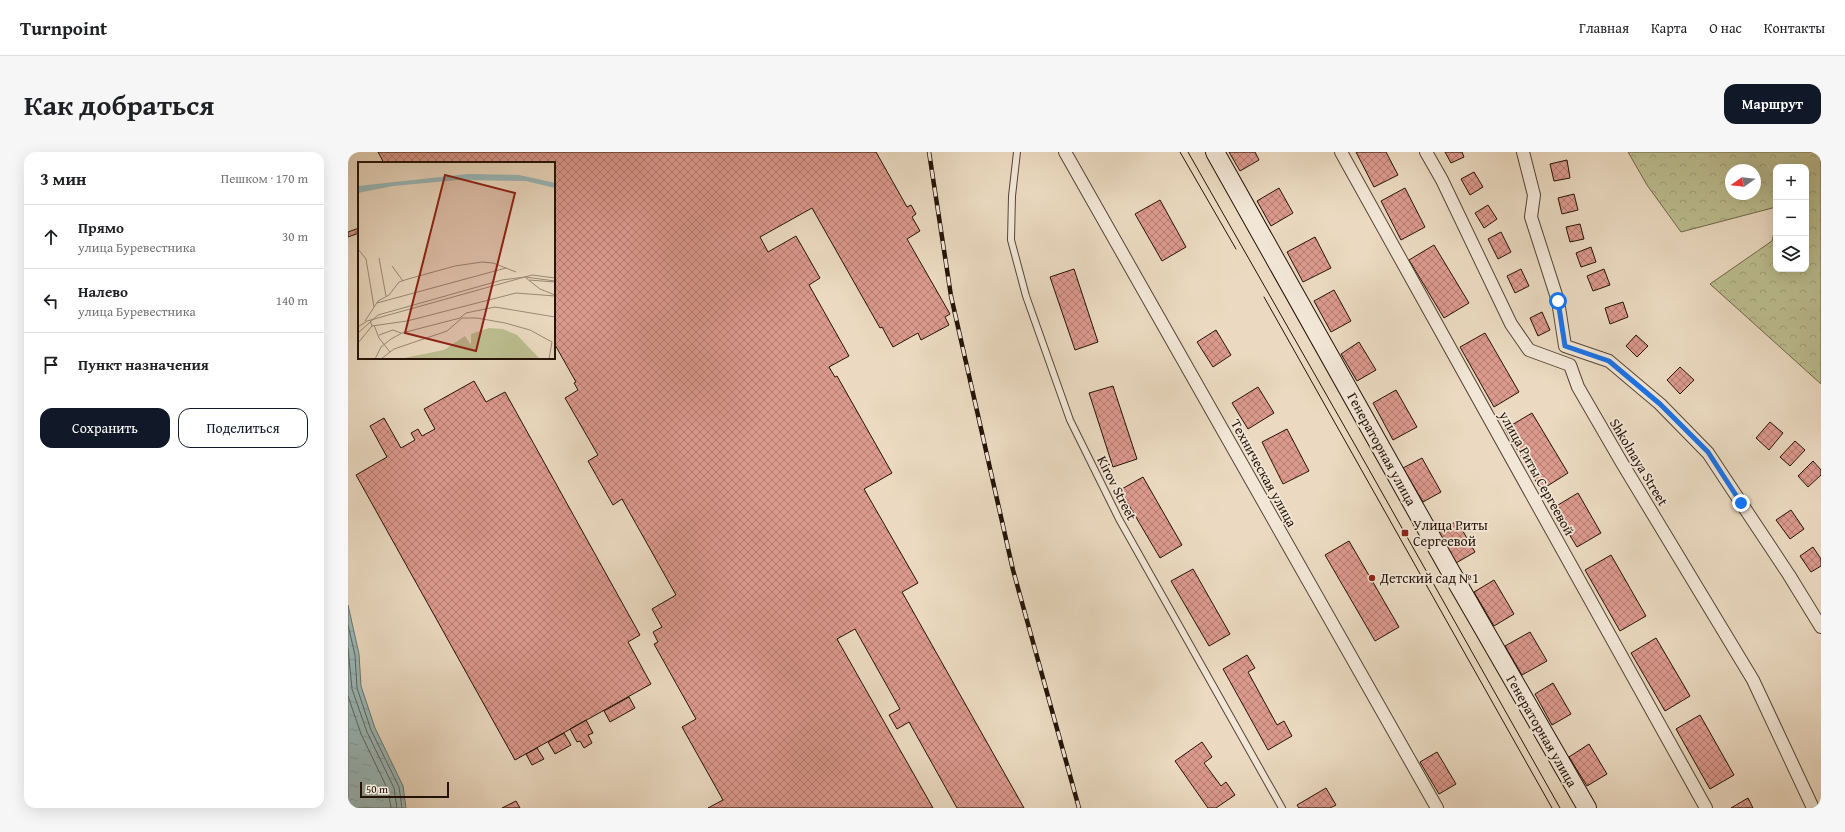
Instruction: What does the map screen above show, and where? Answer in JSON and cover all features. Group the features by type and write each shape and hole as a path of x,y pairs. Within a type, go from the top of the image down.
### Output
{"main road":[{"name":"Генераторная улица","path":"1215,152 1448,567 1587,808"}],"street":[{"name":"Техническая улица","path":"1065,152 1436,808"},
{"name":"улица Риты Сергеевой","path":"1341,152 1706,808"},
{"path":"1426,152 1442,180 1511,324 1529,350 1570,365"},
{"name":"Shkolnaya Street","path":"1523,152 1534,195 1531,217 1558,301 1565,346 1578,387 1752,680 1813,808"},
{"path":"1565,346 1609,361 1660,404 1708,452 1789,575 1821,627"}],"lane":[{"name":"Kirov Street","path":"1018,152 1012,196 1011,240 1026,296 1070,420 1119,519 1282,808"}],"green space":[{"path":"1628,152 1821,152 1821,384 1710,284 1772,241 1773,236 1773,272 1809,272 1809,164 1773,164 1773,208 1681,232 1647,185"}],"water":[{"path":"348,605 359,654 361,686 375,728 403,786 406,808 348,808"}],"building":[{"path":"378,152 876,152 907,207 911,205 916,214 912,217 920,231 907,239 950,314 945,317 949,325 921,340 918,333 893,347 882,327 880,328 812,208 760,237 768,252 796,236 820,278 809,285 849,356 829,367 835,377 837,376 892,473 864,489 918,583 902,592 1024,808 957,808 909,722 897,729 889,715 900,709 855,629 837,639 933,808 708,808 723,800 682,727 696,719 654,644 658,642 653,632 662,627 652,609 676,595 622,499 613,505 588,461 598,455 565,398 578,390 574,383 576,382 555,345 555,162 383,162"},
{"path":"1229,152 1255,152 1259,160 1240,171"},
{"path":"1356,152 1386,152 1398,175 1374,187"},
{"path":"1445,152 1462,152 1464,157 1451,163"},
{"path":"1567,160 1570,178 1554,181 1550,164"},
{"path":"1474,172 1483,187 1470,195 1461,179"},
{"path":"1279,188 1293,213 1271,226 1257,201"},
{"path":"1405,188 1425,227 1401,240 1381,201"},
{"path":"1574,194 1578,210 1562,214 1558,198"},
{"path":"1160,200 1186,247 1162,261 1135,214"},
{"path":"1488,205 1497,219 1484,228 1475,213"},
{"path":"1580,224 1584,239 1570,242 1566,227"},
{"path":"358,228 358,233 348,237 348,232"},
{"path":"1501,232 1511,252 1498,259 1488,239"},
{"path":"1315,237 1331,268 1303,282 1287,252"},
{"path":"1434,245 1469,303 1444,318 1409,260"},
{"path":"1591,247 1596,262 1581,267 1576,253"},
{"path":"1074,269 1098,342 1075,350 1050,277"},
{"path":"1521,269 1529,286 1515,293 1507,276"},
{"path":"1604,269 1610,285 1593,291 1587,276"},
{"path":"1334,290 1351,321 1331,332 1314,301"},
{"path":"1623,302 1628,317 1610,324 1605,308"},
{"path":"1542,312 1550,330 1538,336 1530,318"},
{"path":"1216,330 1231,355 1213,367 1197,342"},
{"path":"1485,333 1519,392 1494,407 1460,347"},
{"path":"1636,335 1648,346 1637,357 1626,346"},
{"path":"1359,342 1376,370 1357,381 1341,354"},
{"path":"1680,367 1694,380 1680,394 1667,380"},
{"path":"474,381 486,402 505,392 640,635 628,642 651,684 515,760 356,475 387,457 370,426 384,418 401,448 415,440 411,433 418,429 422,436 435,429 424,409"},
{"path":"1113,386 1137,459 1113,467 1089,393"},
{"path":"1258,387 1274,413 1248,429 1232,403"},
{"path":"1396,390 1417,427 1393,440 1373,403"},
{"path":"1532,413 1568,473 1541,490 1505,429"},
{"path":"1770,422 1783,433 1769,450 1756,438"},
{"path":"1287,429 1309,471 1283,484 1262,442"},
{"path":"1795,441 1805,450 1790,466 1780,457"},
{"path":"1422,458 1441,492 1423,502 1403,468"},
{"path":"1813,461 1821,470 1821,475 1808,487 1798,476"},
{"path":"1143,477 1182,545 1160,558 1120,490"},
{"path":"1578,493 1601,533 1577,547 1553,508"},
{"path":"1791,510 1804,529 1790,539 1776,520"},
{"path":"1457,521 1475,552 1456,563 1438,532"},
{"name":"Детский сад №1","path":"1349,541 1399,627 1375,641 1325,555"},
{"path":"1813,547 1821,559 1821,566 1811,572 1800,556"},
{"path":"1611,555 1646,616 1620,631 1585,570"},
{"path":"1193,569 1230,634 1209,646 1171,581"},
{"path":"1494,580 1514,614 1494,626 1474,592"},
{"path":"1530,632 1547,661 1522,675 1505,646"},
{"path":"1656,638 1690,696 1665,711 1631,653"},
{"path":"1247,655 1255,668 1248,672 1277,725 1284,721 1292,736 1268,750 1223,669"},
{"path":"1553,683 1571,714 1552,725 1535,694"},
{"path":"629,697 635,708 610,722 604,711"},
{"path":"1700,715 1734,775 1710,789 1676,729"},
{"path":"586,720 593,733 588,735 592,743 584,748 580,741 577,742 570,729"},
{"path":"564,733 571,745 555,754 548,742"},
{"path":"1202,742 1212,757 1204,763 1221,786 1226,782 1235,795 1216,808 1208,808 1175,761"},
{"path":"1589,744 1607,774 1587,786 1569,757"},
{"path":"537,748 544,759 532,765 526,754"},
{"path":"1437,752 1456,784 1439,794 1420,762"},
{"path":"1326,788 1336,805 1330,808 1299,808 1297,805"},
{"path":"1748,798 1753,808 1731,808"},
{"path":"516,801 520,808 502,808"}],"tram line":[{"path":"1180,152 1236,249"},
{"path":"1188,152 1560,808"},
{"path":"1264,297 1552,808"}],"railway":[{"path":"929,152 951,296 1013,570 1079,808"}],"place":[{"name":"Улица Риты Сергеевой","path":"1405,533"},
{"name":"Детский сад №1","path":"1372,578"}],"route":[{"path":"1558,301 1565,346 1609,361 1660,404 1708,452 1741,503"}]}
